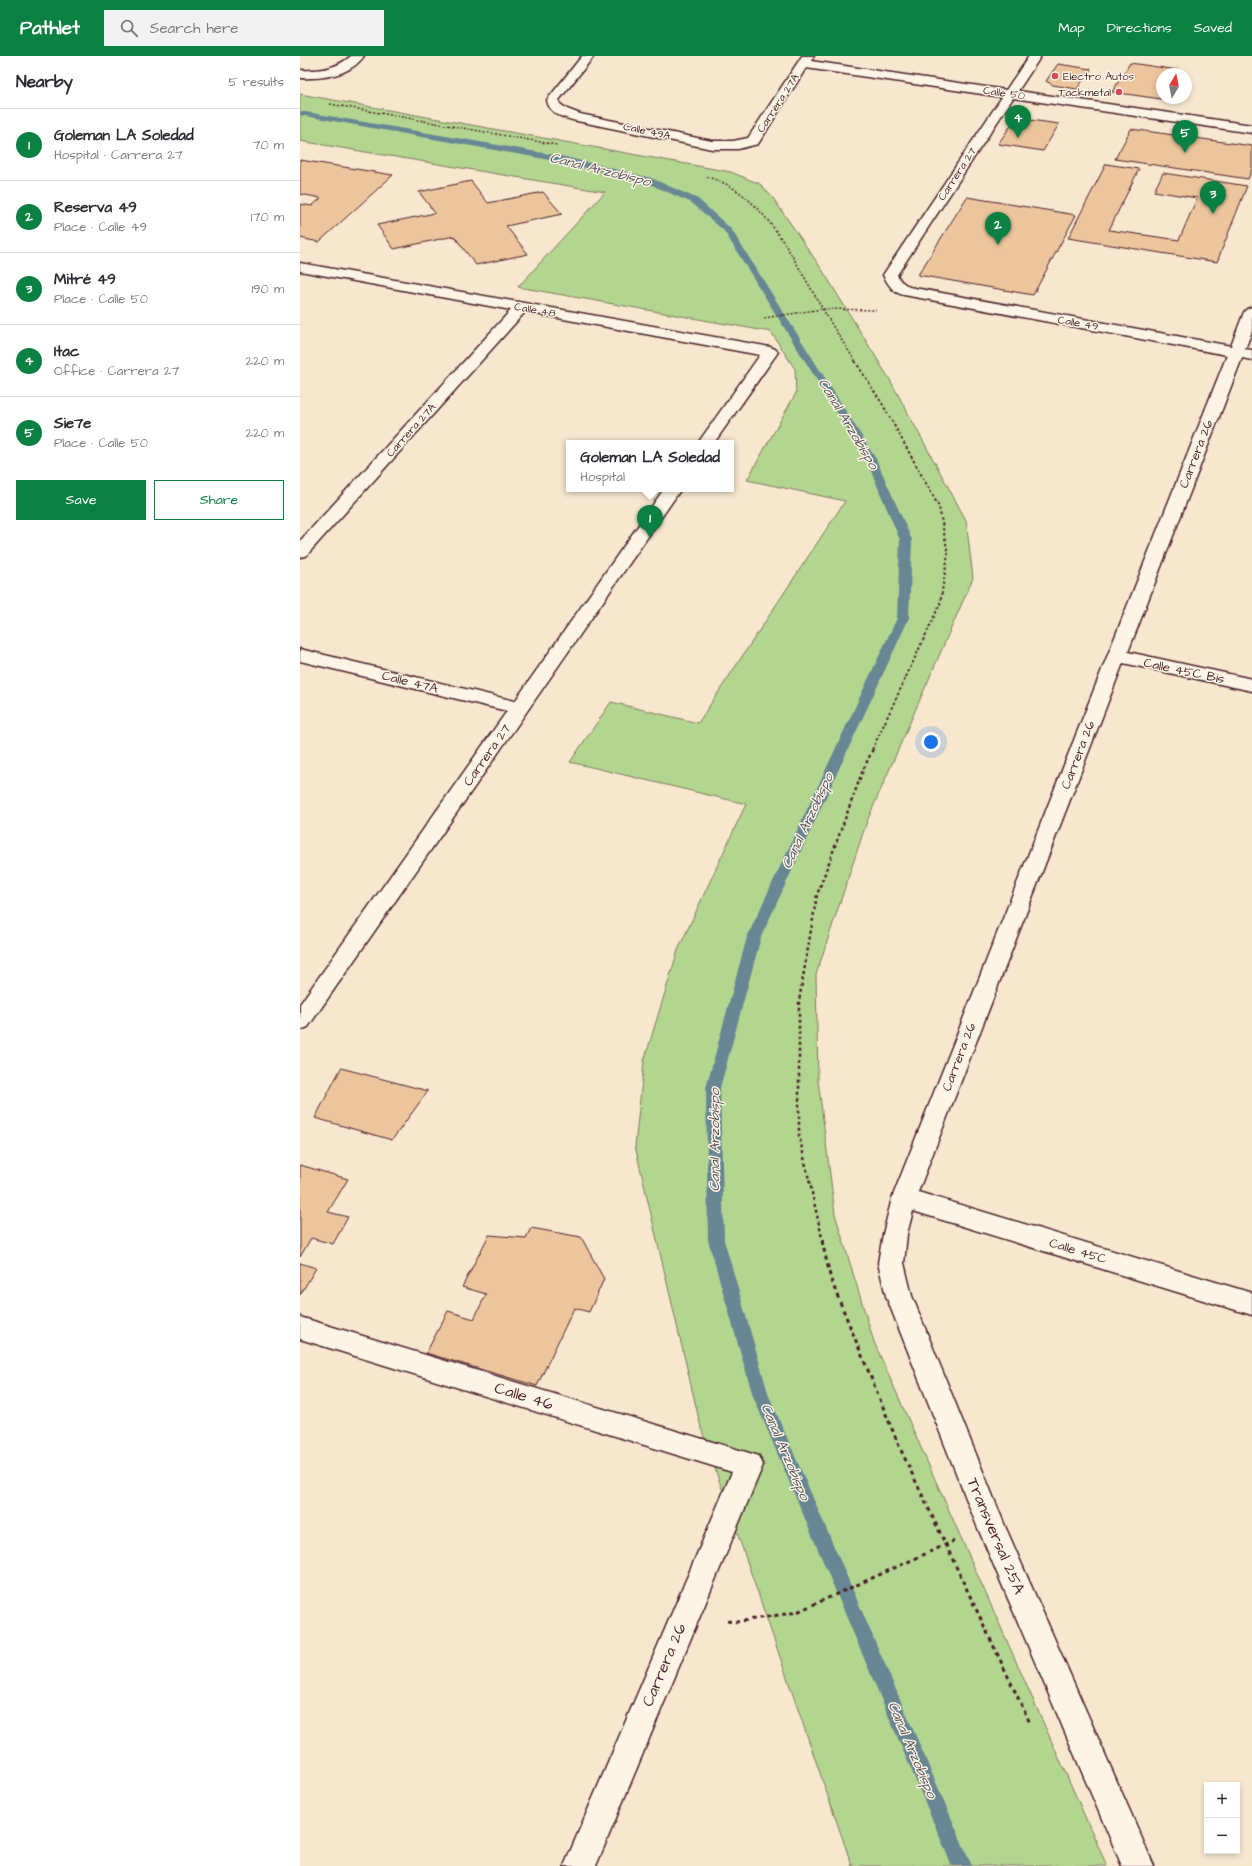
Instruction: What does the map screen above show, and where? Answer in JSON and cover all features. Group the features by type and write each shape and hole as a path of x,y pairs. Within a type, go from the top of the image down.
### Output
{"street":[{"path":"300,74 330,73 341,69 358,56"},
{"name":"Calle 49A","path":"588,56 554,100 554,106 562,112 577,117 689,140 724,146 743,144"},
{"name":"Carrera 27","path":"904,291 895,284 890,275 1035,56"},
{"name":"Calle 50","path":"806,60 1010,94 1252,129"},
{"name":"Carrera 27A","path":"743,144 753,141 759,134 806,60"},
{"name":"Calle 48","path":"300,267 770,352 708,440"},
{"name":"Calle 49","path":"904,291 1244,353"},
{"name":"Carrera 27A","path":"300,552 522,307"},
{"name":"Carrera 26","path":"904,1198 1117,656 1244,353 1252,312"},
{"name":"Carrera 27","path":"300,1020 671,492"},
{"name":"Calle 47A","path":"300,655 519,708"},
{"name":"Calle 45C Bis","path":"1117,656 1252,685"},
{"name":"Calle 45C","path":"904,1198 1252,1304"},
{"name":"Transversal 25A","path":"904,1198 895,1234 891,1262 899,1296 990,1526 1138,1866"},
{"name":"Calle 46","path":"300,1328 749,1465"},
{"name":"Carrera 26","path":"580,1866 749,1465"}],"path":[{"path":"327,103 560,146"},
{"path":"704,176 719,180 747,198 779,235 821,309 883,405 939,507 948,554 940,604 863,770 818,895 799,1000 799,1134 831,1280 899,1446 1031,1726"},
{"path":"766,317 821,309 880,310"},
{"path":"685,1615 736,1622 797,1612 918,1557"}],"green space":[{"path":"300,94 731,172 760,184 773,198 823,271 890,380 966,520 973,578 867,821 816,975 818,1080 835,1214 874,1342 1107,1866 852,1866 701,1428 635,1146 644,1061 678,950 746,804 570,762 611,702 698,723 845,501 747,480 796,393 795,369 771,332 518,287 605,192 300,141"}],"building":[{"path":"1130,63 1164,68 1156,68 1156,98 1112,92"},
{"path":"1058,64 1091,69 1077,89 1053,85 1046,81"},
{"path":"1016,118 1059,124 1043,151 998,144"},
{"path":"1131,129 1252,146 1252,169 1248,179 1115,159"},
{"path":"300,160 393,175 319,242 300,238 300,204 312,206 321,198 300,194"},
{"path":"1106,164 1139,169 1109,230 1179,240 1197,198 1154,191 1163,173 1247,186 1217,262 1068,238"},
{"path":"471,181 488,203 543,192 562,214 506,226 528,254 476,265 454,236 394,249 377,225 435,213 419,192"},
{"path":"967,197 1076,215 1033,295 918,275"},
{"path":"341,1068 428,1091 392,1140 315,1118"},
{"path":"300,1165 348,1179 328,1212 348,1217 333,1244 311,1238 300,1257"},
{"path":"531,1228 581,1237 604,1279 589,1312 574,1308 537,1386 426,1353 448,1311 474,1319 486,1294 462,1287 489,1235 526,1238"},
{"path":"300,1263 316,1268 300,1295"}],"waterway":[{"name":"Canal Arzobispo","path":"300,113 561,159 648,180 695,201 727,229 871,459 906,540 903,618 754,937 713,1088 716,1240 761,1396 962,1866"}],"place":[{"name":"Electro Autos","path":"1055,76"},
{"name":"Tackmetal","path":"1119,92"},
{"name":"Itac","path":"1018,138"},
{"name":"Sie7e","path":"1185,153"},
{"name":"Mitré 49","path":"1213,214"},
{"name":"Reserva 49","path":"998,245"},
{"name":"Goleman LA Soledad","path":"650,538"}]}
